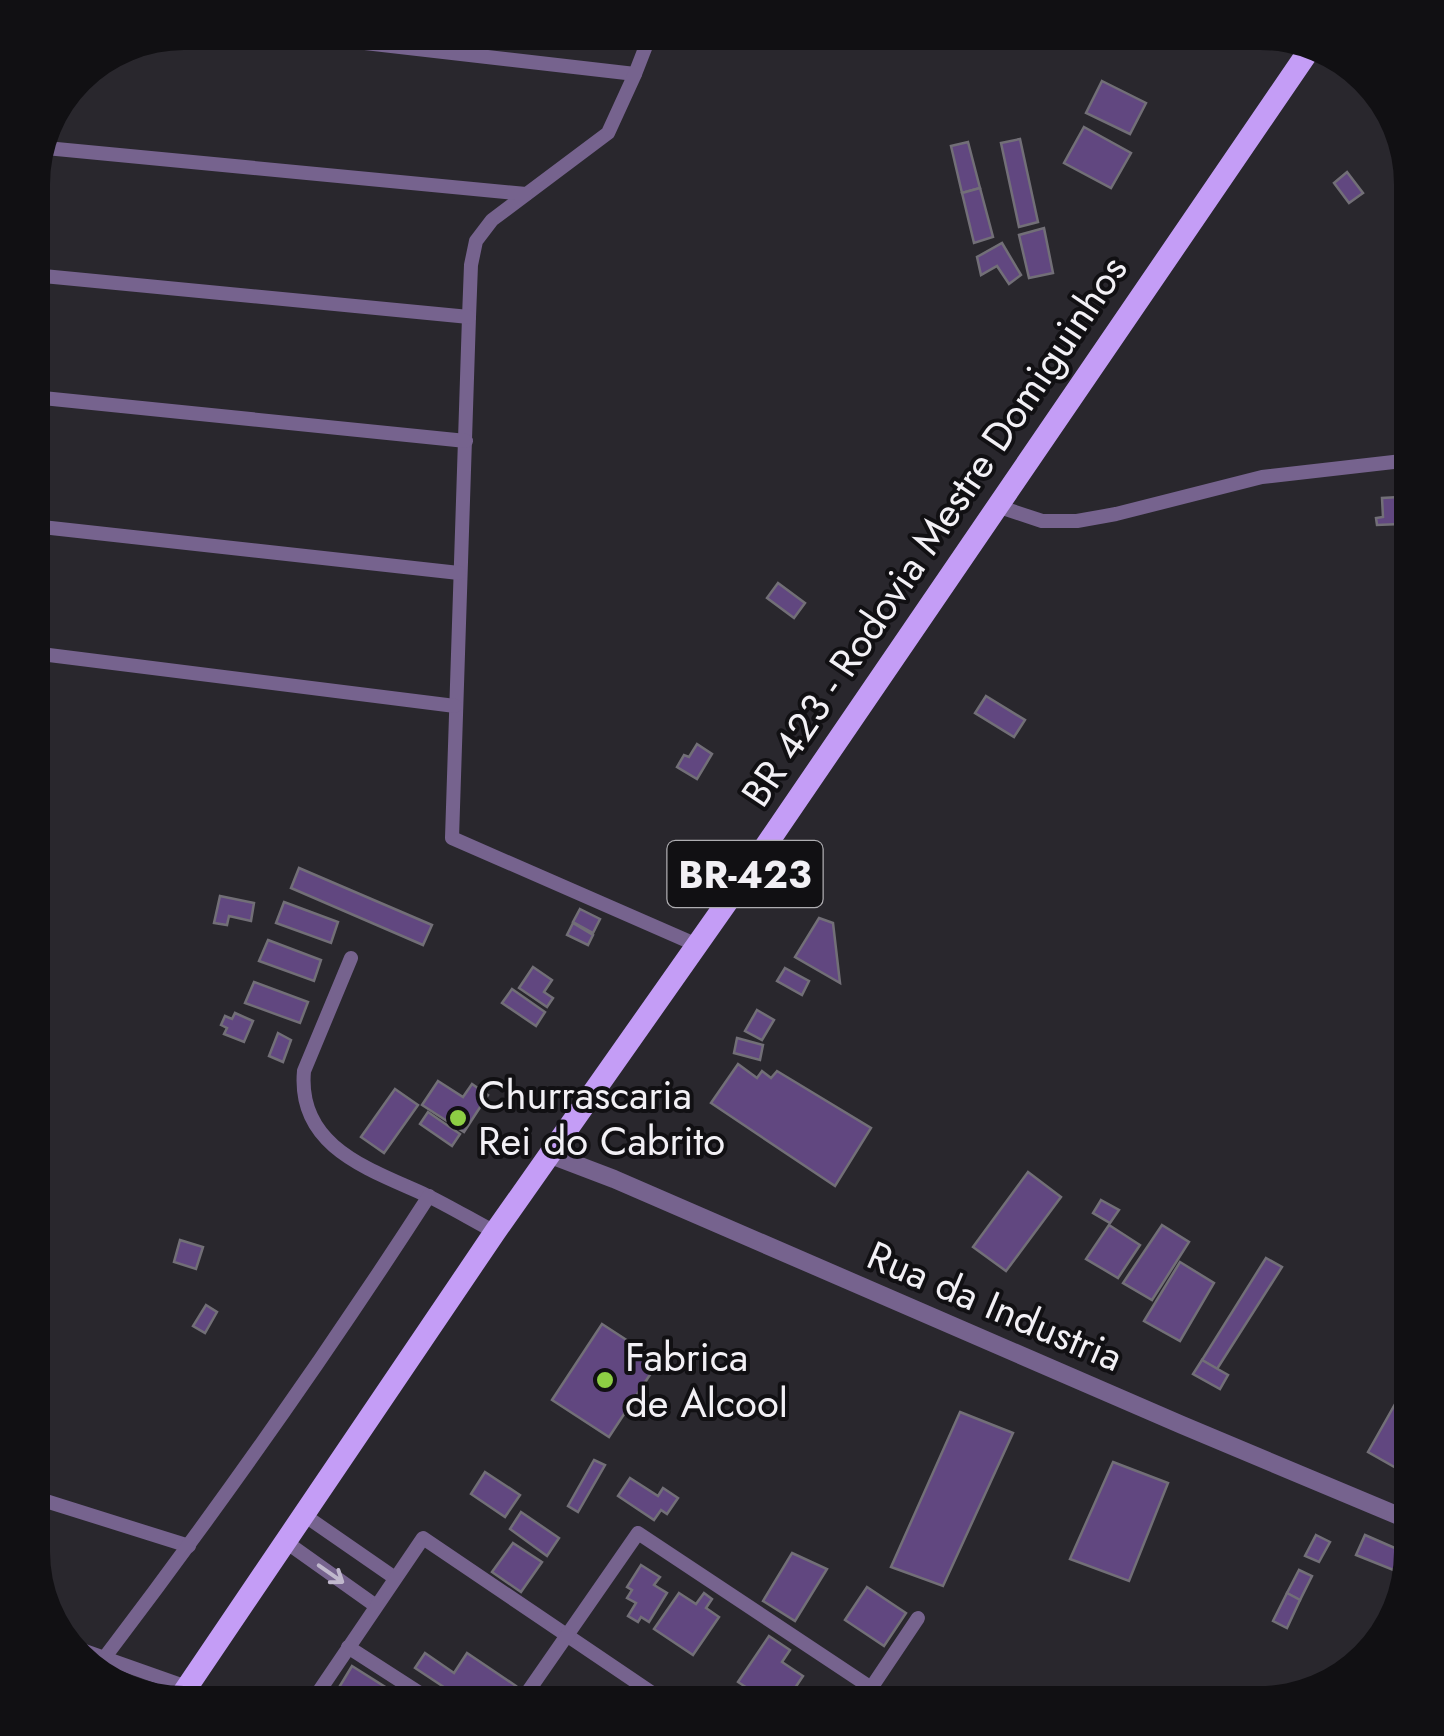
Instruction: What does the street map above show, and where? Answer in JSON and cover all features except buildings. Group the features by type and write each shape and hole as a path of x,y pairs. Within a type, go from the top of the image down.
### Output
{"main road":[{"name":"BR 423 - Rodovia Mestre Domiguinhos","path":"187,1686 1304,58"}],"street":[{"path":"431,50 635,74"},
{"path":"644,50 608,134 492,220 476,241 471,264 452,838 697,945"},
{"path":"55,149 526,194"},
{"path":"50,277 469,317"},
{"path":"50,400 466,441"},
{"path":"997,506 1042,521 1076,522 1262,477 1394,462"},
{"path":"50,528 459,573"},
{"path":"50,655 456,706"},
{"path":"351,958 304,1071 302,1090 311,1118 336,1149 366,1170 429,1196 496,1232"},
{"name":"Rua da Industria","path":"551,1155 1394,1512"},
{"path":"106,1657 347,1323 429,1196"},
{"path":"50,1502 189,1546"},
{"path":"304,1515 395,1578"},
{"path":"532,1686 638,1532 868,1686"},
{"path":"322,1686 423,1538 641,1686"},
{"path":"286,1542 376,1606"},
{"path":"872,1686 918,1618"},
{"path":"348,1647 408,1686"},
{"path":"98,1655 160,1683"}],"place":[{"name":"Churrascaria Rei do Cabrito","path":"458,1118"},
{"name":"Fabrica de Alcool","path":"605,1380"}]}
